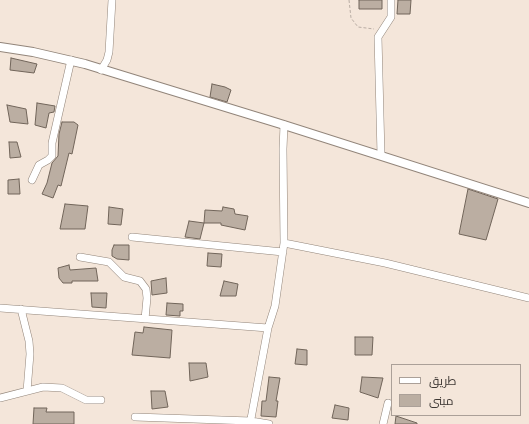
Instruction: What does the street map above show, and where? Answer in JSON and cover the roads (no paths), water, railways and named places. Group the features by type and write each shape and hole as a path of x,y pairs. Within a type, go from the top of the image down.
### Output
{"street":[{"path":"101,70 107,60 109,52 112,0"},
{"path":"381,155 378,37 391,17 391,0"},
{"path":"0,47 71,60 284,124 529,203"},
{"path":"32,180 39,165 52,156 52,143 71,60"},
{"path":"251,423 268,328 275,306 284,243 284,124"},
{"path":"132,237 283,252"},
{"path":"284,243 385,263 529,298"},
{"path":"80,257 109,262 124,277 140,281 146,289 147,298 144,318"},
{"path":"0,308 268,328"},
{"path":"21,310 29,341 30,354 27,391"},
{"path":"0,398 43,387 53,387 69,391 86,400 101,400"},
{"path":"383,424 388,403"},
{"path":"135,417 269,424"}]}
